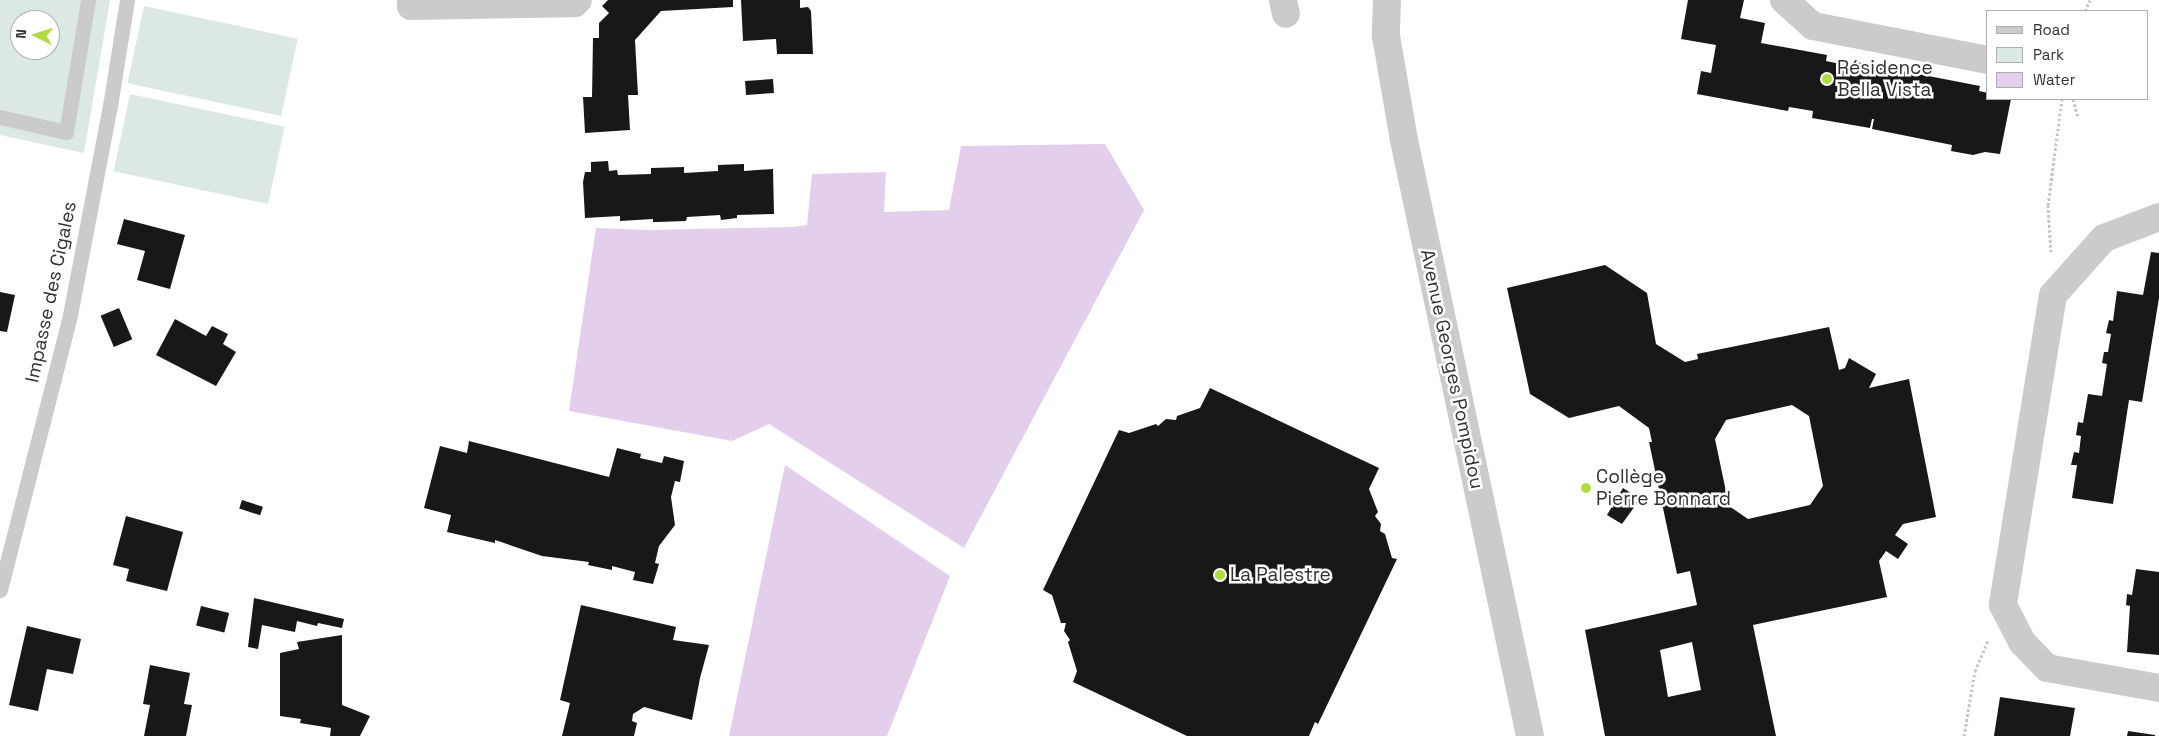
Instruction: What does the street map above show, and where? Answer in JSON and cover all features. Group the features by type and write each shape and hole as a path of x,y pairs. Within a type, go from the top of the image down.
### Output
{"street":[{"path":"411,0 411,6 576,3 578,0"},
{"name":"Avenue Georges Pompidou","path":"1387,0 1386,36 1404,140 1530,736"},
{"path":"1784,0 1813,26 1986,60"},
{"path":"2159,217 2104,238 2054,295 2002,605 2022,642 2047,668 2159,688"}],"lane":[{"path":"0,117 66,132 88,0"},
{"name":"Impasse des Cigales","path":"0,590 70,315 110,106 127,0"}],"path":[{"path":"2054,295 2048,206 2062,100"},
{"path":"2073,100 2078,118"},
{"path":"1964,736 1975,671 2002,605"}],"green space":[{"path":"0,0 110,0 84,153 0,135"},
{"path":"144,6 298,39 281,116 128,83"},
{"path":"130,94 285,127 268,204 114,171"}],"water":[{"path":"1105,144 1144,210 964,548 769,424 732,441 569,411 596,228 648,230 793,227 807,225 812,174 886,172 884,212 949,210 961,146"},
{"path":"785,465 950,576 887,736 729,736"}],"building":[{"path":"608,0 733,0 733,7 661,11 635,40 638,95 628,95 630,130 585,133 583,97 592,97 593,38 599,38 599,23 609,13 602,6"},
{"path":"741,0 800,0 800,8 808,7 811,11 813,54 777,54 776,39 743,41"},
{"name":"Résidence Bella Vista","path":"1688,0 1744,0 1740,18 1765,23 1761,43 1827,55 1826,61 1855,67 1856,62 1980,86 1979,91 1986,93 1986,100 2011,100 2000,154 1985,152 1973,155 1951,151 1952,145 1872,129 1874,119 1872,119 1870,128 1812,118 1813,111 1789,107 1788,111 1697,94 1701,71 1711,73 1716,45 1681,39"},
{"path":"773,79 774,93 746,95 745,81"},
{"path":"608,161 609,171 617,170 618,175 651,174 651,168 684,167 684,173 718,171 718,165 744,164 744,171 773,169 774,214 737,215 737,218 721,220 720,215 687,217 686,221 657,222 653,222 653,219 620,221 620,216 585,218 583,182 585,172 591,172 591,162"},
{"path":"124,219 185,235 170,289 137,280 145,251 117,244"},
{"path":"2151,252 2159,253 2159,298 2142,402 2129,400 2113,504 2072,498 2077,465 2071,465 2074,452 2079,453 2081,436 2076,435 2078,422 2083,423 2088,394 2102,396 2107,364 2102,363 2104,352 2108,352 2111,334 2106,333 2109,320 2113,321 2117,291 2143,295"},
{"path":"1605,265 1647,293 1656,344 1685,362 1698,359 1697,354 1829,327 1839,370 1845,368 1849,358 1876,374 1869,388 1909,379 1936,517 1903,524 1895,535 1908,544 1898,559 1886,551 1879,561 1887,597 1753,625 1776,736 1605,736 1585,630 1697,605 1690,571 1677,574 1649,442 1652,442 1649,428 1619,406 1569,418 1530,394 1507,288","holes":["1792,405 1809,416 1823,486 1810,505 1748,519 1729,506 1715,439 1726,420","1692,642 1701,690 1668,697 1660,650"]},
{"path":"0,292 15,295 7,332 0,331"},
{"path":"119,308 132,339 114,347 101,316"},
{"path":"175,319 206,336 212,326 228,334 223,344 236,352 216,386 156,355"},
{"name":"La Palestre","path":"1210,388 1379,468 1369,489 1378,512 1375,516 1381,524 1380,531 1385,534 1392,558 1397,559 1318,724 1315,722 1309,736 1187,736 1073,682 1077,671 1068,642 1070,640 1064,631 1066,623 1061,623 1052,595 1043,590 1119,430 1129,433 1156,424 1158,426 1166,419 1176,420 1177,416 1200,408"},
{"path":"469,441 609,477 617,448 641,454 640,458 662,463 664,456 684,461 680,482 675,481 671,497 675,525 659,546 655,563 659,564 653,584 633,580 635,572 612,566 612,570 588,565 589,562 542,556 495,540 495,543 447,532 451,515 424,508 440,446 467,453"},
{"path":"1623,488 1640,499 1622,524 1607,515"},
{"path":"242,500 263,507 260,515 239,509"},
{"path":"126,516 183,532 167,591 126,581 129,569 113,565"},
{"path":"2136,569 2159,572 2159,655 2127,652 2130,606 2126,605 2127,594 2132,595"},
{"path":"254,598 344,619 342,628 318,623 317,626 297,621 295,632 262,625 258,649 248,647"},
{"path":"581,605 676,627 673,640 709,645 692,720 644,707 633,714 632,721 637,723 634,736 562,736 570,703 560,700"},
{"path":"201,606 229,613 224,632 196,625"},
{"path":"27,626 81,639 73,674 47,669 38,711 9,705"},
{"path":"342,635 342,705 370,716 360,736 330,736 331,728 300,723 301,719 280,716 280,653 299,649 297,642"},
{"path":"150,665 190,673 184,704 192,705 186,736 144,736 150,705 143,704"},
{"path":"2000,697 2075,708 2070,736 1994,736"},
{"path":"2128,731 2155,735 2155,736 2127,736"}],"place":[{"name":"Résidence Bella Vista","path":"1827,79"},
{"name":"Collège Pierre Bonnard","path":"1586,488"},
{"name":"La Palestre","path":"1220,575"}]}
